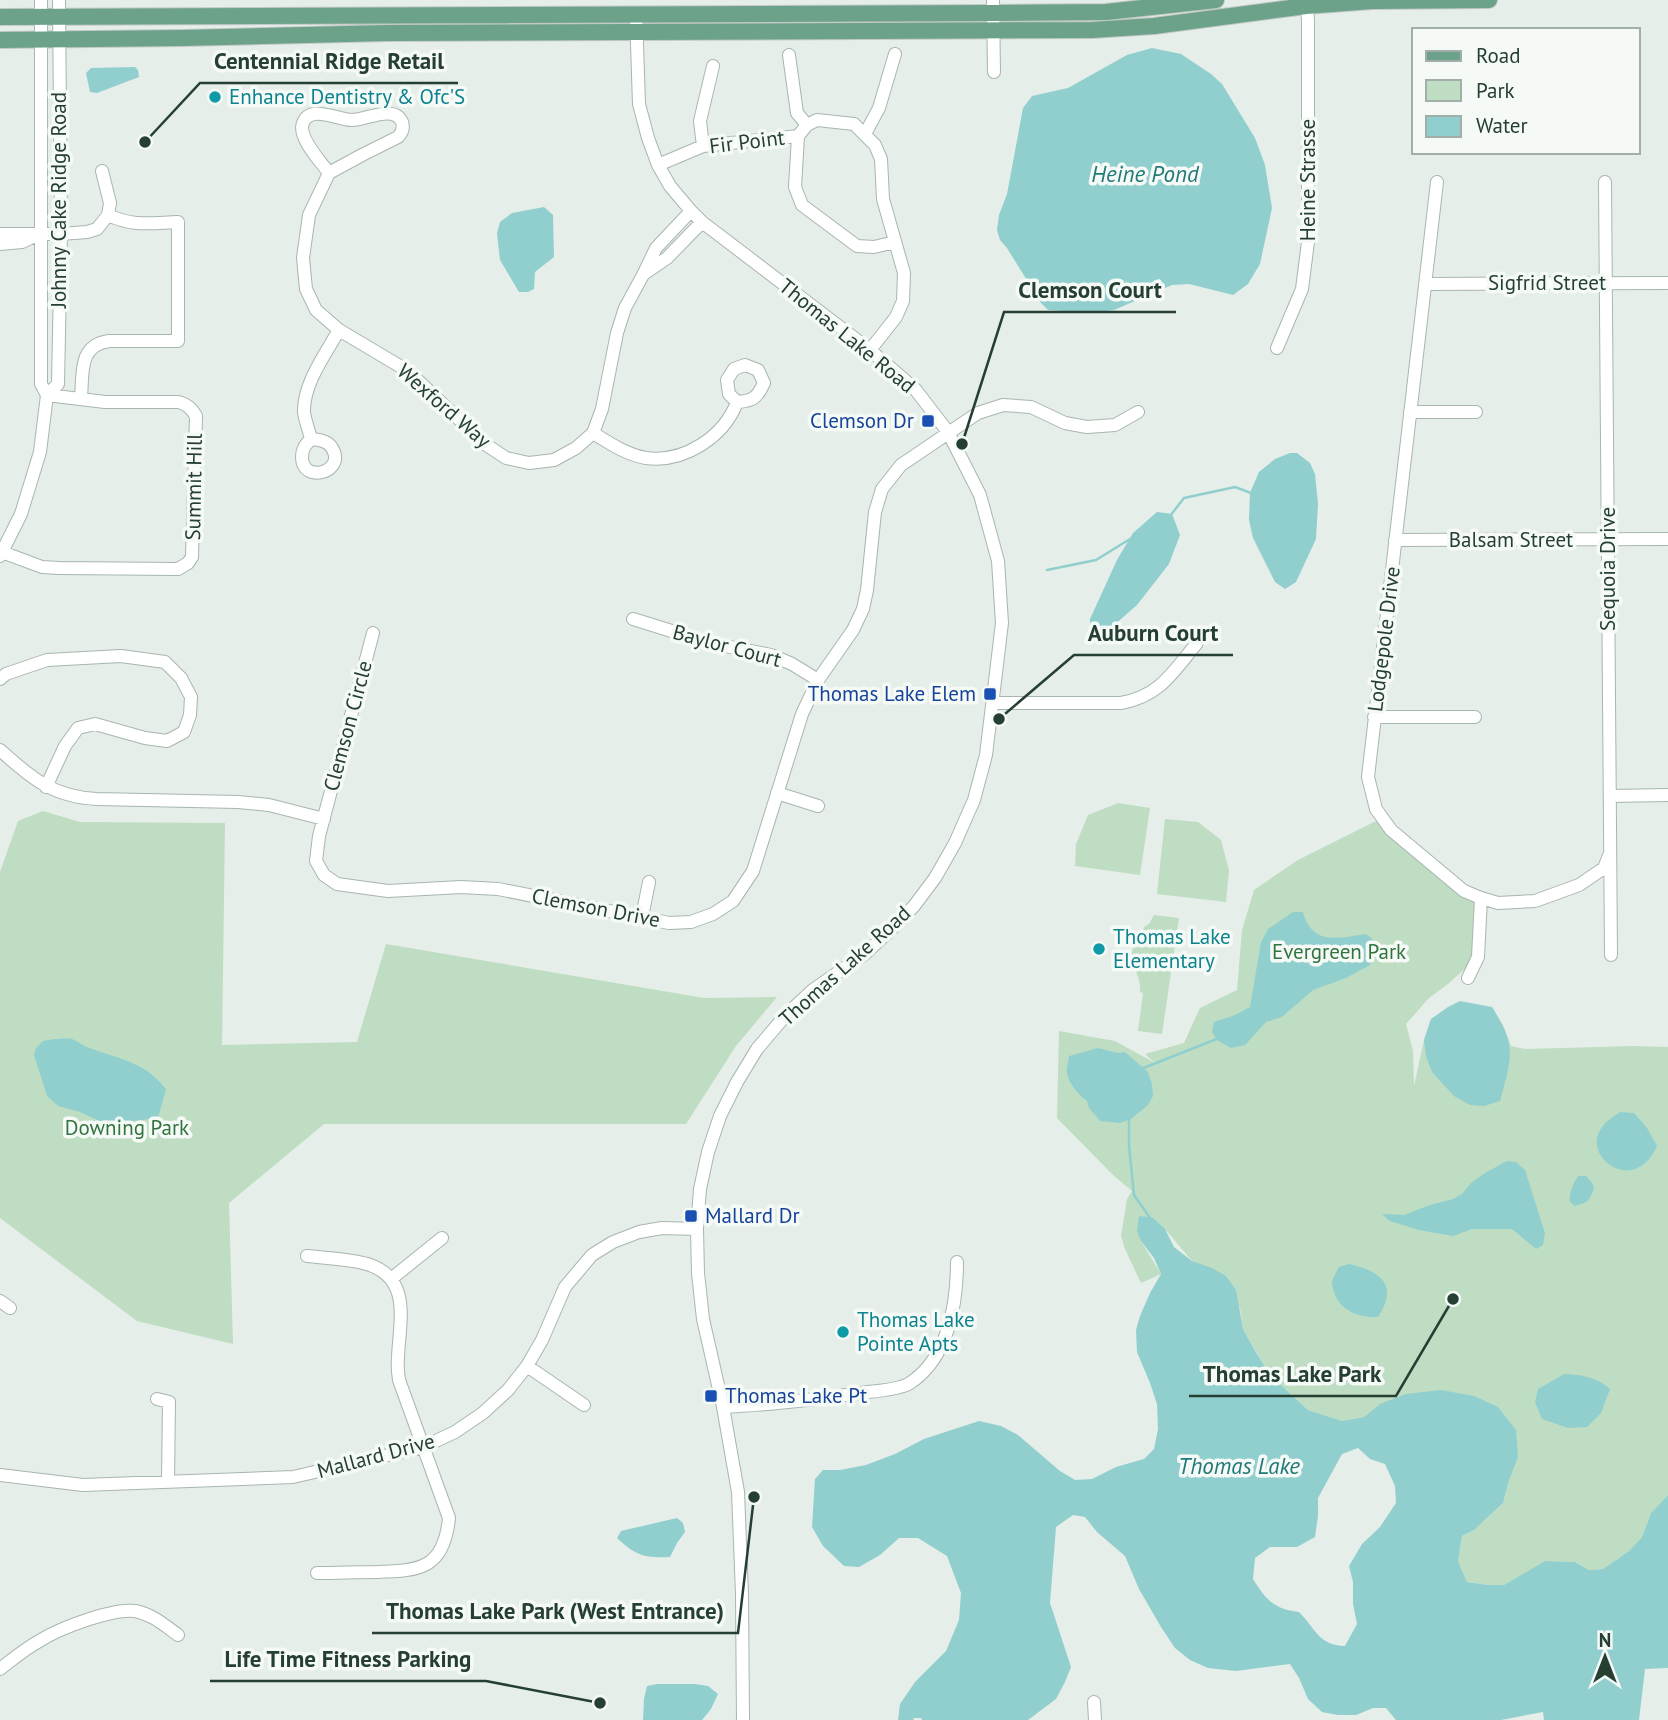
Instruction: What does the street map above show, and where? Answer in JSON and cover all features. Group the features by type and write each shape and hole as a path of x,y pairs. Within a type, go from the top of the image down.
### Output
{"main road":[{"path":"0,40 388,33 637,33 1106,12 1216,0"},
{"path":"0,17 41,8 993,16 1092,30 1154,26 1306,3 1489,0"}],"street":[{"name":"Heine Strasse","path":"1277,348 1302,289 1308,242 1306,3"},
{"name":"Johnny Cake Ridge Road","path":"1,554 21,514 40,452 47,395 41,384 41,8"},
{"name":"Johnny Cake Ridge Road","path":"47,395 58,384 61,234 59,8"},
{"name":"Thomas Lake Road","path":"636,14 639,104 648,138 670,186 702,222 870,350 915,389 948,432 980,495 998,561 1002,623 986,755 974,800 956,843 914,906 866,953 813,990 785,1016 757,1049 720,1116 708,1152 700,1189 698,1273 703,1319 723,1407 738,1492 743,1720"},
{"path":"993,16 994,72"},
{"path":"865,134 879,108 895,54"},
{"path":"789,55 797,113 807,125"},
{"path":"704,145 699,121 713,66"},
{"path":"318,113 359,120 393,114 402,122 403,127 398,137 329,173 304,138 302,127 306,117 318,113"},
{"path":"870,350 896,317 903,301 904,273 883,199 881,159 875,145 854,124 817,120 807,125 797,136 795,187 802,205 857,246 874,247 895,242"},
{"name":"Fir Point","path":"659,165 704,145 797,136"},
{"path":"0,234 61,234 97,229 108,215 110,203 102,172"},
{"name":"Wexford Way","path":"329,173 309,215 303,258 306,289 316,310 339,330 408,371 485,444 506,458 529,463 554,460 576,448 593,433"},
{"name":"Lodgepole Drive","path":"1437,182 1368,777 1376,809 1391,830 1464,891 1498,903 1535,901 1579,885 1604,868 1610,853"},
{"name":"Sequoia Drive","path":"1605,182 1611,955"},
{"path":"691,211 656,248 631,294 617,332 602,409 593,433 622,451 646,458 673,457 699,447 722,429 737,402"},
{"path":"81,399 84,359 87,352 100,342 178,341 178,222 133,224 108,215"},
{"path":"644,273 667,258 702,222"},
{"path":"0,244 22,242 40,233"},
{"name":"Sigfrid Street","path":"1425,284 1668,283"},
{"path":"311,439 304,414 305,398 311,381 339,330"},
{"name":"Summit Hill","path":"1,554 42,567 178,569 192,557 196,416 193,410 178,402 105,401 47,395"},
{"name":"Clemson Drive","path":"324,819 316,861 324,875 337,884 388,891 461,887 498,889 669,923 691,922 713,914 733,901 753,871 802,713 818,680 853,630 863,609 875,512 883,489 901,465 978,413 1003,405 1031,407 1065,423 1087,427 1115,425 1138,412"},
{"path":"1410,412 1476,412"},
{"name":"Balsam Street","path":"1395,540 1668,539"},
{"name":"Baylor Court","path":"633,620 710,643 771,655 818,680"},
{"name":"Clemson Circle","path":"324,819 373,633"},
{"path":"993,703 1121,703 1137,700 1162,685 1197,643"},
{"path":"0,679 6,674 47,660 121,656 164,662 181,678 191,697 190,715 184,732 167,741 145,738 95,724 78,728 65,746 46,787"},
{"path":"1374,717 1475,716"},
{"path":"0,750 46,787 66,795 86,799 234,801 269,805 324,819"},
{"path":"777,793 818,806"},
{"path":"1610,796 1668,795"},
{"path":"642,917 649,882"},
{"path":"1468,978 1478,957 1481,898"},
{"name":"Mallard Drive","path":"0,1475 83,1485 293,1477 423,1447 455,1432 483,1413 508,1390 527,1366 542,1340 565,1287 592,1255 613,1242 639,1232 662,1228 697,1229"},
{"path":"391,1279 442,1238"},
{"path":"307,1256 366,1264 391,1279 402,1306 399,1380 449,1518 447,1538 438,1554 424,1566 409,1571 317,1573"},
{"path":"723,1407 784,1404 908,1385 928,1367 947,1334 955,1296 957,1262"},
{"path":"527,1366 584,1405"},
{"path":"157,1399 169,1402 168,1482"},
{"path":"0,1669 41,1639 73,1625 116,1612 134,1611 155,1617 178,1635"},
{"path":"1094,1702 1095,1720"}],"green space":[{"path":"1118,803 1150,808 1140,875 1075,866 1076,844 1088,815"},
{"name":"Downing Park","path":"43,811 80,822 225,823 222,1045 357,1042 386,944 704,998 777,997 736,1046 686,1124 324,1124 229,1203 233,1344 137,1321 0,1218 0,872 18,821"},
{"name":"Evergreen Park","path":"1382,818 1481,898 1478,957 1429,998 1406,1024 1413,1051 1414,1086 1431,1019 1492,1007 1511,1046 1525,1049 1668,1047 1668,1495 1651,1513 1642,1537 1629,1551 1603,1569 1589,1570 1575,1562 1545,1561 1504,1585 1467,1582 1458,1561 1462,1536 1474,1530 1503,1503 1509,1480 1380,1404 1364,1417 1342,1421 1308,1410 1271,1376 1243,1329 1240,1308 1192,1261 1165,1229 1141,1241 1161,1274 1141,1283 1121,1236 1127,1199 1132,1191 1057,1118 1059,1031 1115,1041 1155,1063 1145,1054 1184,1043 1200,1008 1237,990 1242,930 1254,890 1298,860"},
{"path":"1165,819 1198,822 1221,840 1229,870 1226,902 1157,894"},
{"path":"1154,915 1179,918 1162,1034 1138,1031 1143,993 1140,992 1132,958 1134,946"}],"water":[{"name":"Heine Pond","path":"1152,48 1181,54 1211,74 1222,84 1255,138 1265,165 1272,208 1260,264 1248,284 1233,295 1189,284 1172,285 1114,310 1091,313 1048,310 1000,240 997,230 1007,194 1023,108 1032,96 1068,88 1127,55"},
{"path":"135,67 139,77 97,93 90,92 86,73 91,68"},
{"path":"544,207 553,215 554,257 535,272 534,289 519,292 500,260 497,233 500,222 512,213"},
{"path":"1297,453 1310,463 1315,474 1318,504 1316,539 1296,582 1285,589 1275,582 1253,538 1249,520 1250,493 1259,472 1275,459"},
{"path":"1157,512 1172,514 1180,535 1169,564 1137,605 1105,633 1091,638 1090,619 1117,560 1133,533"},
{"path":"1293,912 1303,912 1307,923 1320,935 1336,938 1366,934 1375,941 1378,951 1370,965 1346,978 1313,990 1282,1017 1266,1022 1245,1045 1231,1048 1217,1040 1212,1032 1214,1022 1250,1007 1261,942 1268,929"},
{"path":"1460,1001 1492,1007 1509,1042 1509,1062 1500,1101 1484,1106 1470,1105 1454,1096 1432,1072 1426,1056 1424,1040 1431,1019"},
{"path":"72,1039 149,1072 166,1089 158,1118 114,1123 99,1121 58,1106 47,1096 34,1055 36,1048 43,1041"},
{"path":"1098,1048 1125,1052 1148,1072 1153,1096 1148,1105 1131,1119 1120,1123 1100,1121 1069,1081 1069,1056"},
{"path":"1620,1112 1634,1113 1657,1146 1647,1161 1635,1169 1623,1170 1612,1166 1603,1159 1598,1149 1597,1137 1603,1126"},
{"path":"1507,1161 1516,1162 1525,1170 1545,1233 1543,1245 1536,1249 1512,1229 1472,1229 1453,1236 1419,1230 1390,1221 1382,1214 1404,1215 1453,1199 1485,1173"},
{"path":"1578,1176 1586,1176 1594,1188 1587,1202 1575,1206 1570,1202 1570,1195"},
{"name":"Thomas Lake","path":"1139,1216 1153,1218 1165,1229 1174,1247 1192,1261 1226,1276 1236,1290 1243,1329 1256,1352 1271,1376 1308,1410 1342,1421 1364,1417 1380,1404 1406,1394 1441,1390 1474,1396 1498,1407 1516,1430 1518,1457 1503,1503 1474,1530 1462,1536 1458,1561 1467,1582 1504,1585 1545,1561 1575,1562 1589,1570 1603,1569 1629,1551 1642,1537 1651,1513 1668,1495 1668,1668 1645,1669 1639,1720 1544,1720 1543,1712 1501,1720 1396,1720 1386,1708 1373,1708 1356,1715 1322,1712 1308,1699 1290,1664 1236,1671 1208,1668 1190,1660 1175,1648 1161,1627 1139,1589 1125,1556 1097,1532 1085,1517 1073,1515 1056,1527 1050,1603 1071,1667 1056,1699 1028,1720 898,1720 900,1704 915,1682 946,1651 959,1620 961,1593 947,1556 918,1538 899,1538 880,1555 859,1567 844,1566 823,1546 812,1527 815,1479 823,1470 866,1465 924,1439 979,1421 1001,1426 1018,1435 1060,1471 1075,1480 1092,1479 1116,1467 1144,1459 1154,1449 1158,1429 1157,1404 1137,1352 1136,1330 1150,1293 1161,1274 1137,1231","holes":["1358,1448 1370,1459 1385,1464 1395,1486 1396,1503 1380,1527 1362,1544 1349,1566 1357,1624 1345,1646 1336,1645 1318,1635 1299,1612 1277,1606 1262,1593 1253,1579 1255,1558 1270,1547 1297,1547 1315,1537 1318,1498 1342,1454"]},
{"path":"1349,1264 1378,1275 1383,1281 1387,1296 1378,1317 1356,1314 1339,1302 1332,1284 1339,1267"},
{"path":"1564,1374 1589,1377 1610,1389 1601,1413 1587,1427 1568,1428 1542,1419 1535,1402 1538,1389"},
{"path":"677,1518 683,1523 685,1532 670,1557 641,1555 617,1538 621,1531"},
{"path":"647,1686 708,1686 718,1694 702,1720 643,1720"}],"waterway":[{"path":"1170,516 1184,498 1235,487 1251,493"},
{"path":"1047,570 1096,560 1130,539"},
{"path":"1141,1069 1219,1038"},
{"path":"1129,1118 1134,1195 1150,1218"}],"place":[{"name":"Enhance Dentistry & Ofc'S","path":"215,97"},
{"name":"Centennial Ridge Retail","path":"145,142"},
{"name":"Clemson Dr","path":"928,421"},
{"name":"Clemson Court","path":"962,444"},
{"name":"Thomas Lake Elem","path":"990,694"},
{"name":"Auburn Court","path":"999,719"},
{"name":"Thomas Lake Elementary","path":"1099,949"},
{"name":"Mallard Dr","path":"691,1216"},
{"name":"Thomas Lake Park","path":"1453,1299"},
{"name":"Thomas Lake Pointe Apts","path":"843,1332"},
{"name":"Thomas Lake Pt","path":"711,1396"},
{"name":"Thomas Lake Park (West Entrance)","path":"754,1497"},
{"name":"Life Time Fitness Parking","path":"600,1703"}]}
